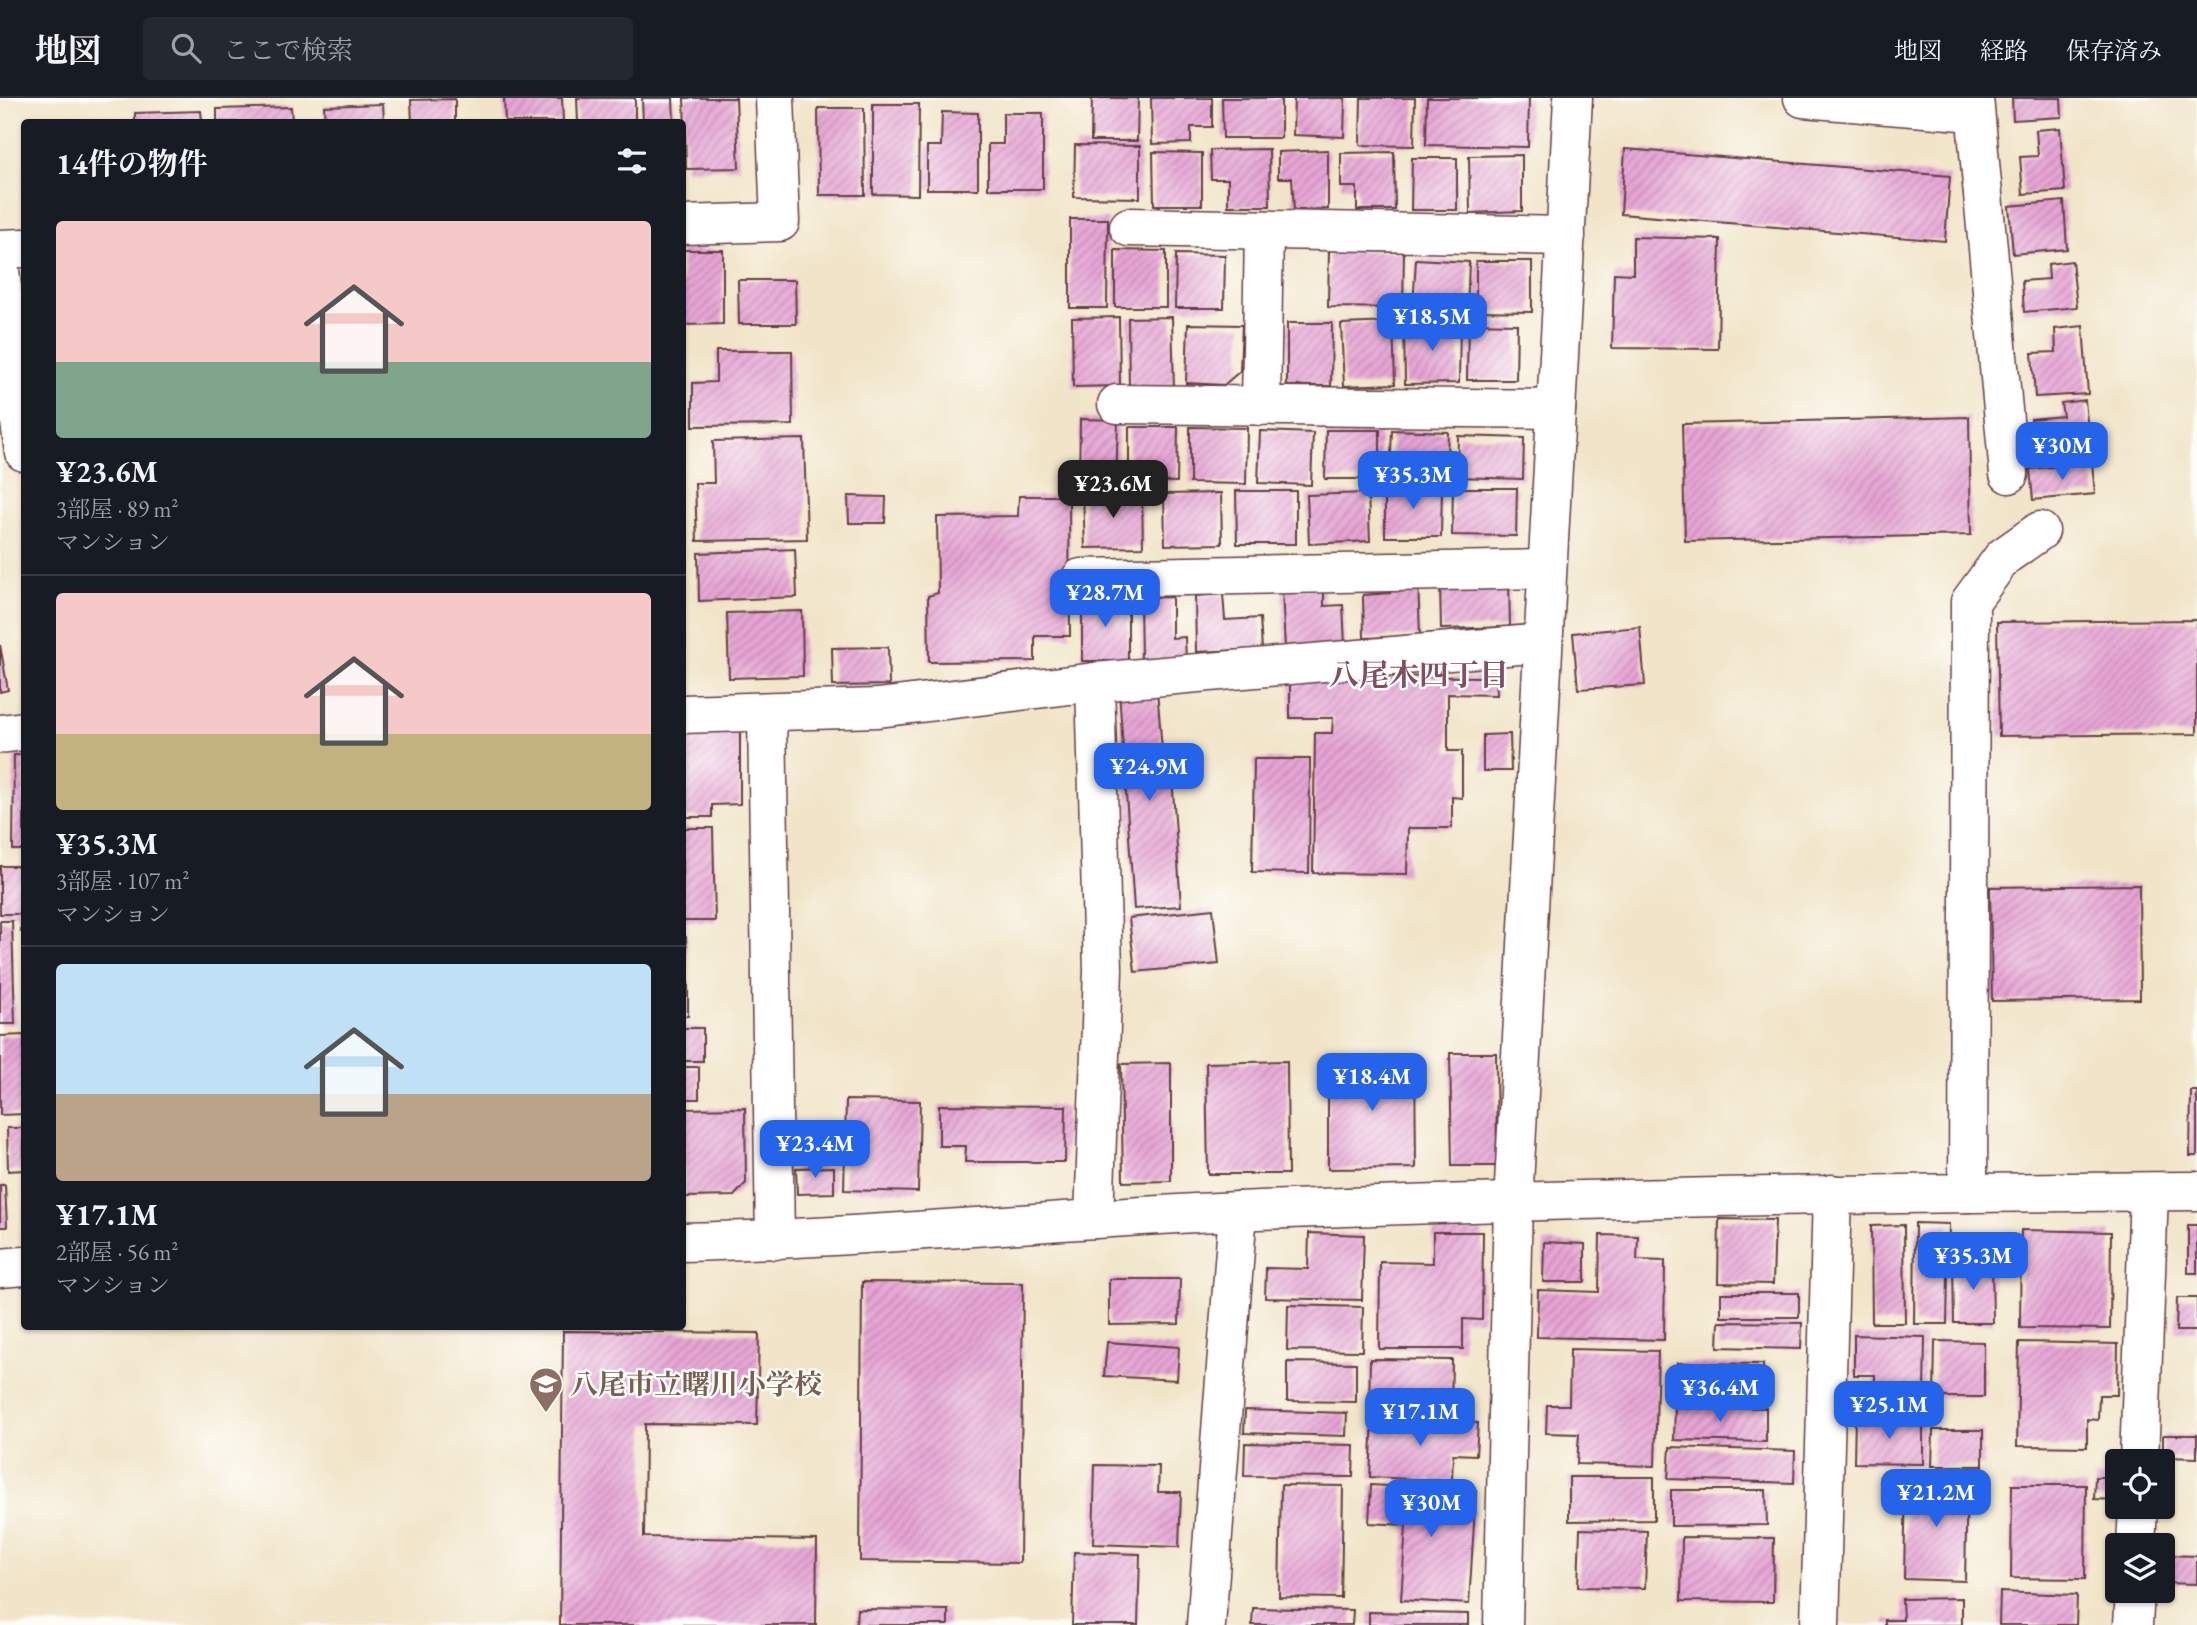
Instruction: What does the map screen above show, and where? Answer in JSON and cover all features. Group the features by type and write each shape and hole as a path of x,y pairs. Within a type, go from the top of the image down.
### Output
{"street":[{"path":"686,225 780,222 775,98"},
{"path":"1503,1625 1513,1203 1573,98"},
{"path":"1803,98 1974,105 2009,474"},
{"path":"1129,227 1566,236"},
{"path":"1261,406 1264,230"},
{"path":"0,249 21,248"},
{"path":"0,271 21,429"},
{"path":"1117,404 1556,409"},
{"path":"1968,1193 1970,602 2003,557 2040,531"},
{"path":"1081,578 1547,569"},
{"path":"686,714 878,708 1095,682 1542,643"},
{"path":"1094,1219 1103,970 1095,682"},
{"path":"767,713 775,1240"},
{"path":"0,734 21,731"},
{"path":"686,1242 775,1240 1238,1211 1832,1194 2197,1191"},
{"path":"2139,1449 2149,1192"},
{"path":"1820,1625 1832,1194"},
{"path":"1206,1625 1238,1211"},
{"path":"0,1268 21,1266"},
{"path":"2133,1625 2134,1603"}],"building":[{"path":"504,98 562,98 563,119 505,119"},
{"path":"577,98 635,98 635,119 578,119"},
{"path":"642,98 673,98 674,119 643,119"},
{"path":"684,98 736,98 739,168 686,169"},
{"path":"1092,98 1138,98 1137,141 1091,141"},
{"path":"1151,98 1212,98 1212,127 1191,127 1191,143 1152,144"},
{"path":"1222,98 1281,98 1281,138 1223,138"},
{"path":"1294,98 1345,98 1344,137 1293,135"},
{"path":"1361,98 1415,98 1414,146 1360,145"},
{"path":"1427,98 1529,98 1528,147 1426,145"},
{"path":"2012,98 2061,98 2062,117 2013,120"},
{"path":"455,99 455,119 412,119 411,100"},
{"path":"383,104 384,119 325,119 324,106"},
{"path":"873,104 919,104 918,195 873,194"},
{"path":"291,107 292,119 217,119 217,109"},
{"path":"818,108 864,108 865,195 819,195"},
{"path":"201,111 202,119 135,119 135,113"},
{"path":"942,112 978,113 978,189 927,189 927,146 941,146"},
{"path":"1003,113 1043,113 1043,189 988,189 988,144 1003,144"},
{"path":"2060,128 2065,191 2023,194 2020,157 2038,156 2036,130"},
{"path":"1075,145 1140,146 1140,198 1074,197"},
{"path":"1269,149 1270,206 1228,206 1228,179 1211,179 1210,150"},
{"path":"1625,149 1950,176 1945,241 1621,214"},
{"path":"1328,150 1328,209 1294,210 1292,178 1278,178 1278,152"},
{"path":"1153,152 1202,153 1202,205 1154,205"},
{"path":"1394,152 1395,210 1357,210 1357,187 1341,187 1341,153"},
{"path":"1522,155 1522,211 1470,213 1469,156"},
{"path":"1412,158 1457,158 1457,210 1411,210"},
{"path":"2064,201 2067,249 2013,254 2009,206"},
{"path":"1070,219 1108,219 1107,308 1070,308"},
{"path":"1633,237 1720,239 1718,349 1612,348 1614,273 1633,274"},
{"path":"686,250 723,250 723,324 686,325"},
{"path":"1115,250 1166,251 1166,307 1115,307"},
{"path":"1329,250 1404,252 1403,308 1328,307"},
{"path":"1176,254 1225,255 1224,308 1175,308"},
{"path":"1416,259 1469,262 1467,310 1413,307"},
{"path":"1476,261 1532,261 1532,312 1476,311"},
{"path":"2072,261 2077,307 2024,312 2022,281 2049,279 2048,264"},
{"path":"738,280 795,280 796,324 739,324"},
{"path":"1119,317 1120,386 1073,387 1072,318"},
{"path":"1172,317 1174,389 1129,389 1128,318"},
{"path":"1393,322 1395,384 1344,386 1341,324"},
{"path":"1287,323 1332,323 1331,386 1287,386"},
{"path":"1404,323 1460,323 1459,383 1405,384"},
{"path":"1468,323 1517,324 1516,380 1467,380"},
{"path":"1188,324 1242,325 1240,371 1224,385 1186,383"},
{"path":"2083,326 2088,394 2035,397 2032,353 2056,352 2055,329"},
{"path":"716,351 792,351 793,425 693,426 693,383 716,382"},
{"path":"2085,400 2090,452 2034,457 2031,419 2063,416 2061,403"},
{"path":"1969,417 1971,535 1685,541 1682,424"},
{"path":"1080,419 1118,420 1116,484 1079,484"},
{"path":"1129,427 1178,427 1177,482 1129,481"},
{"path":"1190,427 1247,428 1246,484 1190,483"},
{"path":"1326,430 1380,430 1380,479 1325,479"},
{"path":"1392,430 1448,432 1446,480 1390,478"},
{"path":"1260,431 1313,433 1311,485 1258,483"},
{"path":"1458,436 1524,438 1523,479 1457,477"},
{"path":"804,439 807,539 697,541 695,483 714,483 713,441"},
{"path":"2092,463 2095,494 2033,500 2030,469"},
{"path":"1385,485 1442,486 1441,537 1385,537"},
{"path":"1453,488 1517,488 1516,536 1452,535"},
{"path":"1236,491 1296,491 1296,544 1237,544"},
{"path":"1142,493 1143,547 1085,548 1083,494"},
{"path":"1221,493 1222,544 1165,545 1164,494"},
{"path":"1368,493 1370,541 1309,544 1307,495"},
{"path":"848,496 886,497 885,523 849,523"},
{"path":"1019,496 1069,496 1070,636 1035,636 1035,661 929,662 928,596 938,593 937,517 1018,516"},
{"path":"795,549 797,597 699,601 698,553"},
{"path":"1418,580 1420,636 1364,638 1363,595 1390,593 1390,581"},
{"path":"1509,582 1510,627 1441,629 1440,584"},
{"path":"1324,588 1324,606 1343,605 1345,645 1285,648 1282,589"},
{"path":"1223,594 1225,620 1260,618 1262,649 1196,652 1195,596"},
{"path":"1082,597 1128,598 1128,661 1082,661"},
{"path":"1172,597 1172,638 1185,637 1186,660 1141,661 1140,598"},
{"path":"802,611 803,676 729,678 727,613"},
{"path":"2197,620 2197,734 1999,736 1997,622"},
{"path":"1640,627 1645,685 1578,689 1573,633"},
{"path":"0,645 8,690 0,692"},
{"path":"888,647 889,685 833,686 832,648"},
{"path":"1290,676 1496,677 1497,695 1448,694 1448,751 1462,751 1462,798 1452,797 1452,828 1408,828 1407,874 1313,873 1315,733 1332,733 1333,718 1290,718"},
{"path":"1157,689 1163,762 1171,761 1181,906 1134,909 1119,691"},
{"path":"686,730 740,730 740,804 712,805 712,817 686,817"},
{"path":"1510,734 1511,771 1483,771 1483,735"},
{"path":"14,755 21,755 21,850 13,850"},
{"path":"1254,759 1310,759 1309,873 1252,872"},
{"path":"686,828 713,828 715,921 686,921"},
{"path":"0,866 21,866 21,914 0,914"},
{"path":"2139,885 2140,999 1992,1001 1990,887"},
{"path":"1213,909 1219,964 1135,972 1129,918"},
{"path":"0,921 12,921 15,1024 0,1024"},
{"path":"686,937 688,973 686,973"},
{"path":"686,982 688,982 686,1016"},
{"path":"686,1028 703,1028 703,1061 686,1061"},
{"path":"21,1035 21,1114 0,1115 0,1036"},
{"path":"1450,1053 1496,1053 1497,1166 1452,1166"},
{"path":"1415,1057 1416,1168 1328,1169 1328,1058"},
{"path":"1287,1061 1288,1174 1208,1174 1206,1063"},
{"path":"1171,1063 1171,1181 1123,1182 1121,1064"},
{"path":"686,1067 699,1067 699,1099 686,1099"},
{"path":"2191,1091 2197,1091 2197,1156 2190,1156"},
{"path":"846,1100 920,1101 918,1192 844,1190"},
{"path":"939,1105 1066,1106 1065,1162 965,1162 966,1146 939,1146"},
{"path":"745,1108 746,1183 734,1196 686,1197 686,1109"},
{"path":"7,1128 21,1128 21,1170 8,1171"},
{"path":"834,1167 834,1193 797,1194 796,1168"},
{"path":"0,1185 5,1185 7,1227 0,1227"},
{"path":"1719,1219 1775,1220 1773,1284 1718,1283"},
{"path":"1915,1223 1949,1224 1947,1324 1914,1324"},
{"path":"1904,1225 1905,1323 1872,1323 1871,1226"},
{"path":"2188,1225 2197,1225 2197,1273 2188,1273"},
{"path":"2021,1230 2111,1232 2110,1329 2020,1328"},
{"path":"1433,1232 1483,1232 1482,1320 1463,1319 1463,1349 1379,1349 1380,1262 1433,1263"},
{"path":"1309,1233 1364,1235 1362,1300 1265,1298 1266,1268 1308,1269"},
{"path":"1600,1235 1638,1236 1637,1260 1665,1261 1664,1340 1537,1337 1538,1290 1599,1292"},
{"path":"1544,1242 1585,1244 1585,1282 1543,1282"},
{"path":"1953,1262 1992,1262 1993,1323 1954,1323"},
{"path":"1109,1279 1180,1279 1179,1324 1109,1325"},
{"path":"862,1282 1023,1283 1020,1563 860,1561"},
{"path":"1721,1293 1799,1293 1799,1317 1721,1317"},
{"path":"2177,1298 2197,1298 2197,1331 2176,1331"},
{"path":"1288,1305 1363,1307 1362,1351 1287,1350"},
{"path":"1719,1322 1802,1323 1801,1349 1718,1347"},
{"path":"563,1331 759,1333 757,1425 645,1424 644,1537 817,1540 816,1625 560,1625"},
{"path":"1854,1335 1925,1337 1924,1394 1875,1393 1875,1375 1854,1375"},
{"path":"1935,1341 1984,1342 1984,1397 1934,1397"},
{"path":"1107,1342 1179,1347 1177,1380 1104,1376"},
{"path":"2019,1342 2118,1344 2117,1395 2099,1395 2098,1420 2087,1419 2087,1447 2017,1446"},
{"path":"1570,1349 1658,1351 1655,1466 1577,1464 1579,1434 1546,1433 1547,1405 1569,1405"},
{"path":"1370,1359 1452,1360 1451,1410 1369,1409"},
{"path":"1287,1362 1356,1363 1356,1402 1287,1401"},
{"path":"1677,1363 1763,1364 1764,1396 1677,1394"},
{"path":"1675,1406 1766,1408 1766,1442 1674,1440"},
{"path":"1245,1410 1347,1413 1346,1436 1244,1433"},
{"path":"1855,1417 1923,1419 1923,1464 1854,1463"},
{"path":"1373,1419 1478,1423 1476,1455 1453,1454 1452,1481 1370,1477"},
{"path":"1933,1430 1983,1430 1983,1466 1932,1466"},
{"path":"2163,1435 2197,1435 2197,1458 2175,1457 2175,1449 2163,1449"},
{"path":"1245,1443 1354,1445 1353,1477 1244,1476"},
{"path":"1670,1447 1795,1451 1794,1483 1668,1479"},
{"path":"1095,1465 1159,1466 1158,1492 1181,1492 1179,1547 1093,1544"},
{"path":"1569,1477 1654,1477 1654,1520 1569,1521"},
{"path":"2095,1477 2105,1477 2105,1499 2094,1499"},
{"path":"1906,1478 1967,1478 1965,1581 1904,1579"},
{"path":"1281,1485 1343,1486 1341,1598 1279,1597"},
{"path":"1371,1485 1476,1491 1469,1604 1401,1600 1406,1525 1369,1523"},
{"path":"2012,1485 2086,1485 2085,1579 2011,1578"},
{"path":"1671,1490 1766,1490 1767,1525 1671,1526"},
{"path":"1580,1529 1647,1531 1645,1588 1578,1587"},
{"path":"1682,1537 1774,1538 1773,1602 1681,1601"},
{"path":"1074,1552 1140,1554 1138,1625 1072,1625"},
{"path":"2175,1555 2197,1556 2197,1584 2175,1583"},
{"path":"2000,1592 2077,1595 2076,1625 1999,1625"},
{"path":"1962,1598 1962,1625 1885,1625 1885,1620 1903,1620 1902,1599"},
{"path":"1253,1608 1353,1610 1352,1625 1252,1625"},
{"path":"857,1609 948,1610 948,1625 856,1625"},
{"path":"1369,1612 1468,1614 1468,1625 1369,1625"}],"place":[{"name":"八尾市立曙川小学校","path":"546,1414"}],"district":[{"name":"八尾木四丁目","path":"1419,674"}]}
